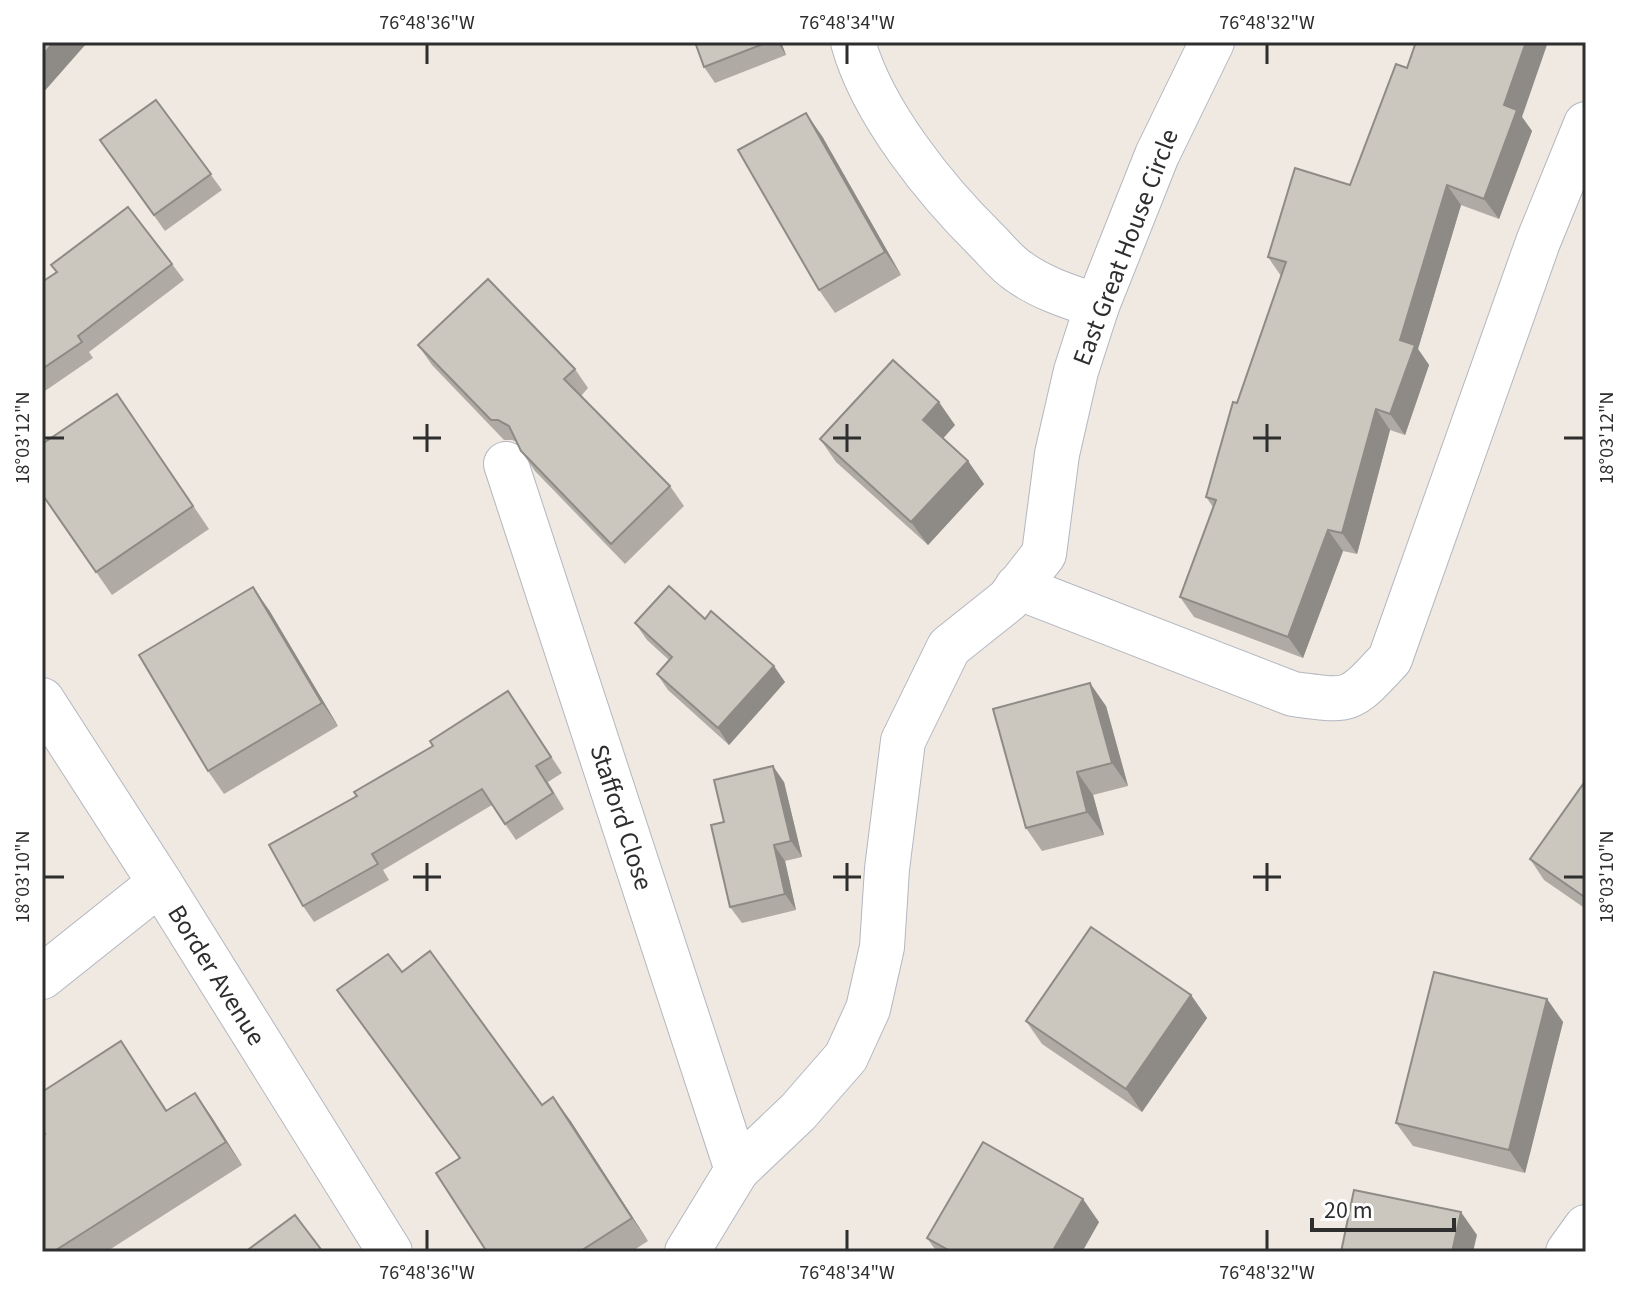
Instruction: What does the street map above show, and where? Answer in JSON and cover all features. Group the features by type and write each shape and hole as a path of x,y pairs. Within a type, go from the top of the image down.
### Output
{"street":[{"path":"853,42 878,99 903,142 958,212 1017,271 1051,290 1097,306"},
{"name":"East Great House Circle","path":"687,1252 737,1170 798,1112 846,1057 868,1009 882,947 887,869 903,741 949,647 1008,600 1044,554 1057,454 1076,371 1097,306 1157,155 1212,42"},
{"path":"1017,587 1293,694 1338,700 1359,692 1390,659 1538,242 1586,124"},
{"name":"Stafford Close","path":"506,464 737,1170"},
{"name":"Border Avenue","path":"42,700 390,1252"},
{"path":"42,977 160,883"},
{"path":"1568,1252 1586,1227"}],"building":[{"path":"42,42 54,42 42,56"},
{"path":"695,42 768,42 704,67"},
{"path":"1416,42 1526,42 1504,105 1517,110 1484,199 1447,185 1400,340 1415,345 1390,414 1376,409 1342,533 1328,530 1288,637 1180,597 1216,500 1206,497 1233,402 1237,403 1286,262 1268,257 1295,168 1350,185 1396,64 1407,68"},
{"path":"156,100 211,174 154,215 100,140"},
{"path":"806,113 885,252 819,290 738,150"},
{"path":"128,207 172,264 78,336 82,342 42,369 42,282 57,272 51,265"},
{"path":"488,279 575,369 564,379 670,486 611,544 521,451 509,426 491,420 418,345"},
{"path":"893,360 939,402 923,420 968,461 911,522 820,439"},
{"path":"117,394 193,506 96,572 42,494 42,444"},
{"path":"669,586 705,619 711,611 774,666 718,728 657,674 672,657 635,623"},
{"path":"253,587 322,703 208,771 139,655"},
{"path":"1090,683 1112,763 1077,772 1087,812 1026,828 993,709"},
{"path":"508,691 551,757 536,766 553,793 505,824 482,789 372,854 378,864 303,906 269,845 357,796 354,792 433,746 430,741"},
{"path":"773,766 791,841 774,845 785,894 730,907 711,825 724,822 714,780"},
{"path":"1586,780 1586,898 1530,859"},
{"path":"1091,927 1191,995 1126,1089 1026,1021"},
{"path":"430,951 542,1105 553,1097 632,1218 579,1252 487,1252 436,1173 460,1158 337,990 388,954 402,972"},
{"path":"1434,972 1547,999 1509,1150 1396,1123"},
{"path":"121,1041 166,1111 195,1093 226,1142 57,1252 42,1252 42,1136 45,1134 42,1130 42,1092"},
{"path":"983,1142 1083,1199 1052,1252 952,1252 927,1238"},
{"path":"1354,1190 1461,1212 1452,1252 1341,1252"},
{"path":"295,1215 323,1252 245,1252"}]}
